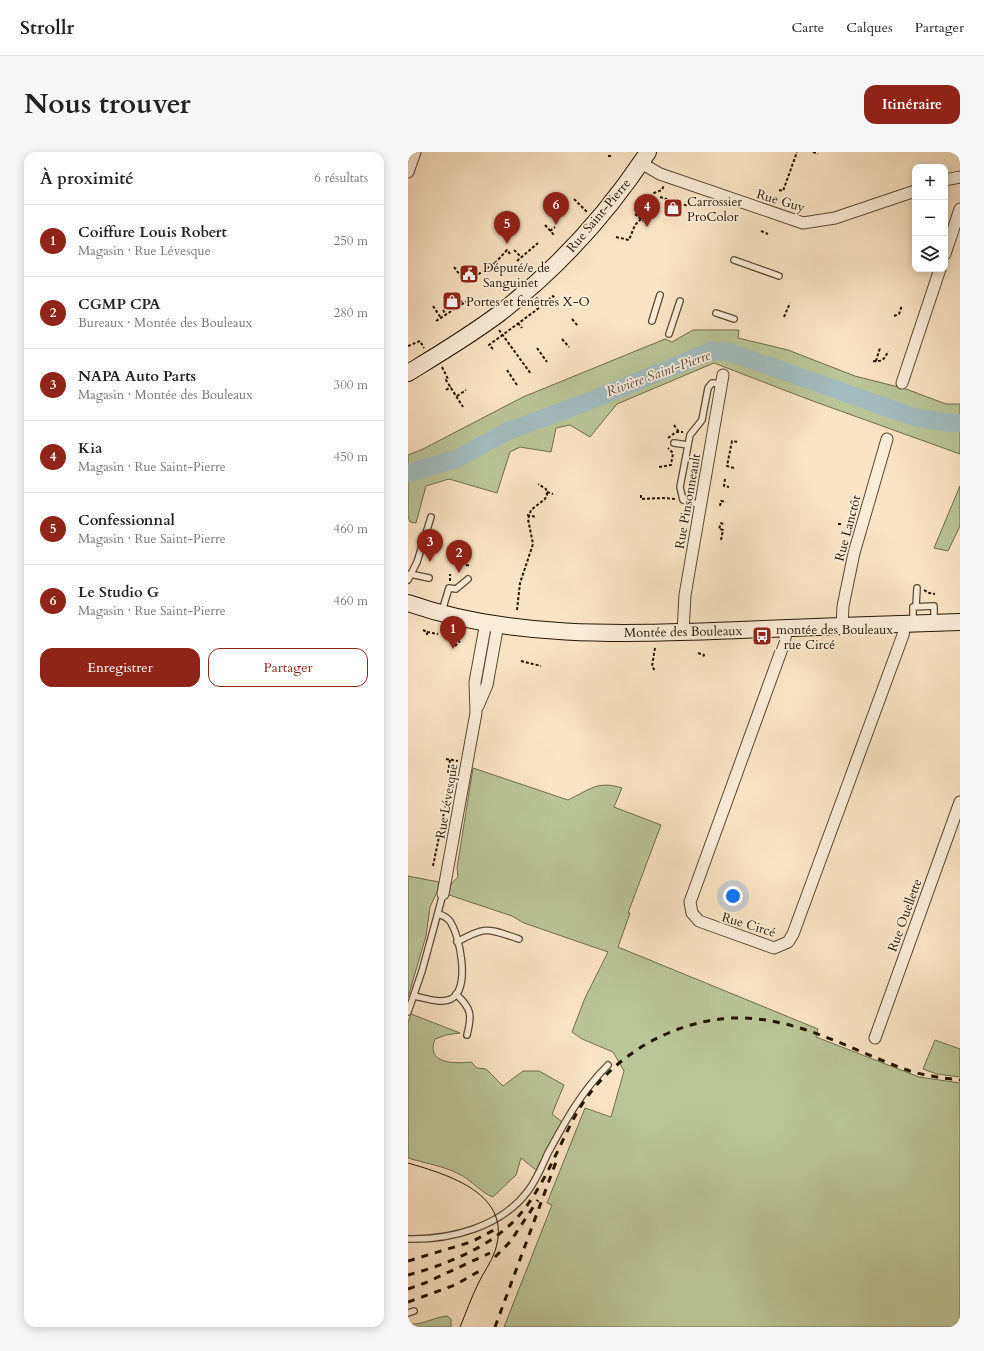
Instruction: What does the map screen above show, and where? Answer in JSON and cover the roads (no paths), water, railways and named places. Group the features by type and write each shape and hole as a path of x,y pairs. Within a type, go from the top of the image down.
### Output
{"street":[{"path":"408,172 415,152"},
{"name":"Rue Guy","path":"645,157 660,174 803,223 835,218 912,192"},
{"name":"Rue Saint-Pierre","path":"408,374 485,323 532,287 592,226 645,157"},
{"path":"948,180 960,178"},
{"path":"948,245 960,209"},
{"path":"902,384 939,272"},
{"name":"Rue Pinsonneault","path":"683,632 685,595 722,379"},
{"name":"Rue Lanctôt","path":"842,626 843,606 854,553 887,439"},
{"name":"Montée des Bouleaux","path":"408,604 442,613 492,623 594,632 683,632 960,622"},
{"name":"Rue Lévesque","path":"443,894 465,776 463,762 476,712 487,685 492,623"},
{"name":"Rue Circé","path":"787,628 784,643 690,902 692,913 699,921 774,948 788,942 793,934 900,641 909,624"},
{"name":"Rue Ouellette","path":"875,1038 960,802"}],"lane":[{"path":"734,260 779,276"},
{"path":"652,321 660,295"},
{"path":"669,334 680,302"},
{"path":"716,313 734,319"},
{"path":"701,505 685,502 680,493 688,445 691,432 702,420 708,388 712,383 722,379"},
{"path":"674,443 688,445"},
{"path":"429,578 409,577 418,562 432,517"},
{"path":"442,613 449,588 456,589 468,579"},
{"path":"909,624 913,607 916,606 919,589"},
{"path":"916,606 934,606 934,623"},
{"path":"408,1012 414,996 443,894"},
{"path":"414,996 444,1001 452,999 456,994 462,980 463,968 457,942 450,923 443,916 438,914"},
{"path":"457,942 481,930 489,930 519,939"},
{"path":"456,994 467,1005 470,1013 467,1035"},
{"path":"408,1239 442,1237 467,1231 496,1220 510,1210 529,1190 573,1107 608,1065"},
{"path":"408,1312 414,1311"}],"waterway":[{"name":"Rivière Saint-Pierre","path":"408,473 456,459 508,431 592,400 711,351 728,352 914,417 950,423 960,423"}],"tram line":[{"path":"408,1163 459,1181 474,1190 487,1201 495,1215 498,1231 495,1251 475,1289 460,1327"}],"railway":[{"path":"408,1275 451,1261 479,1247 504,1230 525,1209 533,1197 548,1171 574,1118 587,1097 603,1078 641,1047 662,1036 685,1027 709,1021 733,1018 757,1019 780,1023 824,1036 910,1071 928,1076 960,1080"},
{"path":"495,1327 556,1162"},
{"path":"495,1257 510,1242 538,1200"},
{"path":"408,1261 471,1242 494,1230"},
{"path":"408,1289 425,1283 490,1253"},
{"path":"408,1302 455,1285 483,1269"}],"place":[{"name":"Carrossier ProColor","path":"673,208"},
{"name":"Le Studio G","path":"556,225"},
{"name":"Kia","path":"647,227"},
{"name":"Confessionnal","path":"507,244"},
{"name":"Député/e de Sanguinet","path":"469,274"},
{"name":"Portes et fenêtres X-O","path":"452,301"},
{"name":"NAPA Auto Parts","path":"430,562"},
{"name":"CGMP CPA","path":"459,573"},
{"name":"montée des Bouleaux / rue Circé","path":"762,636"},
{"name":"Coiffure Louis Robert","path":"453,649"}]}
